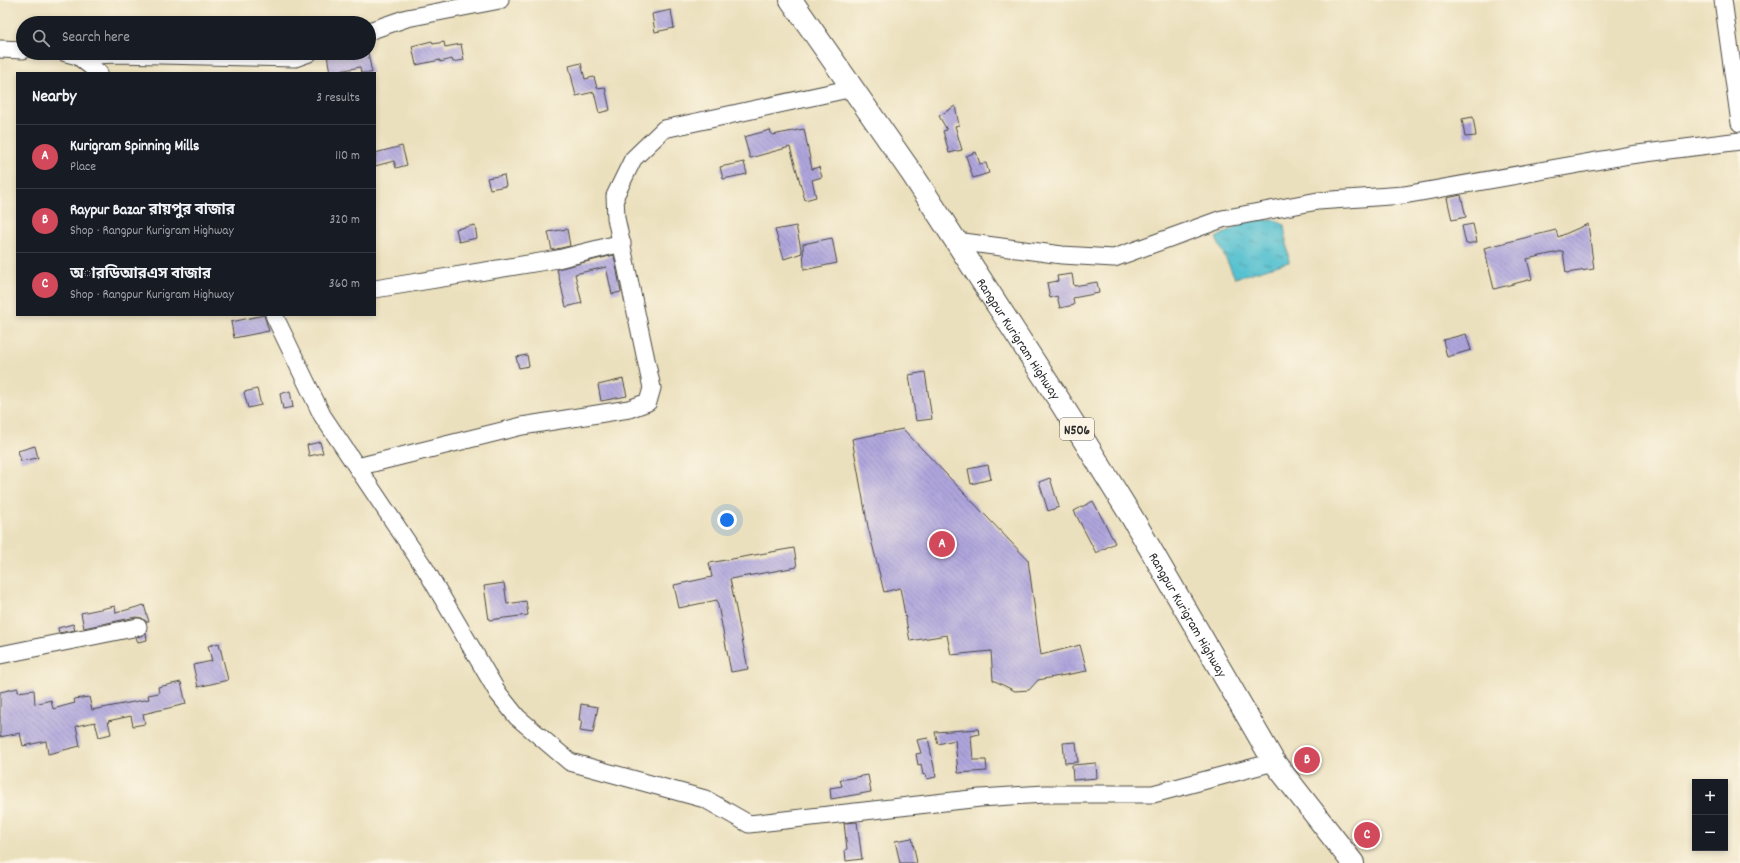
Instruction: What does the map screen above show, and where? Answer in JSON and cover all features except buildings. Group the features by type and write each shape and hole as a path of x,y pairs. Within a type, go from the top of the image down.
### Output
{"highway":[{"name":"Rangpur Kurigram Highway","path":"791,0 913,175 1133,519 1274,762 1353,863"}],"street":[{"path":"376,29 407,18 500,0"},
{"path":"1724,0 1740,123"},
{"path":"0,49 16,50"},
{"path":"80,60 98,72"},
{"path":"357,467 522,426 629,409 648,402 652,388 616,218 615,196 633,159 664,129 853,88"},
{"path":"956,241 1062,255 1114,258 1222,219 1318,201 1404,196 1630,155 1740,141"},
{"path":"376,289 558,259 622,242"},
{"path":"274,316 322,415 426,570 498,693 517,717 570,762 705,799 749,824 980,798 1045,794 1153,794 1274,762"},
{"path":"0,655 138,627"}],"water":[{"path":"1273,219 1284,225 1289,262 1235,278 1216,238 1248,220"}],"place":[{"name":"Kurigram Spinning Mills","path":"942,544"},
{"name":"Raypur Bazar রায়পুর বাজার","path":"1307,760"},
{"name":"অারডিআরএস বাজার","path":"1367,835"}]}
